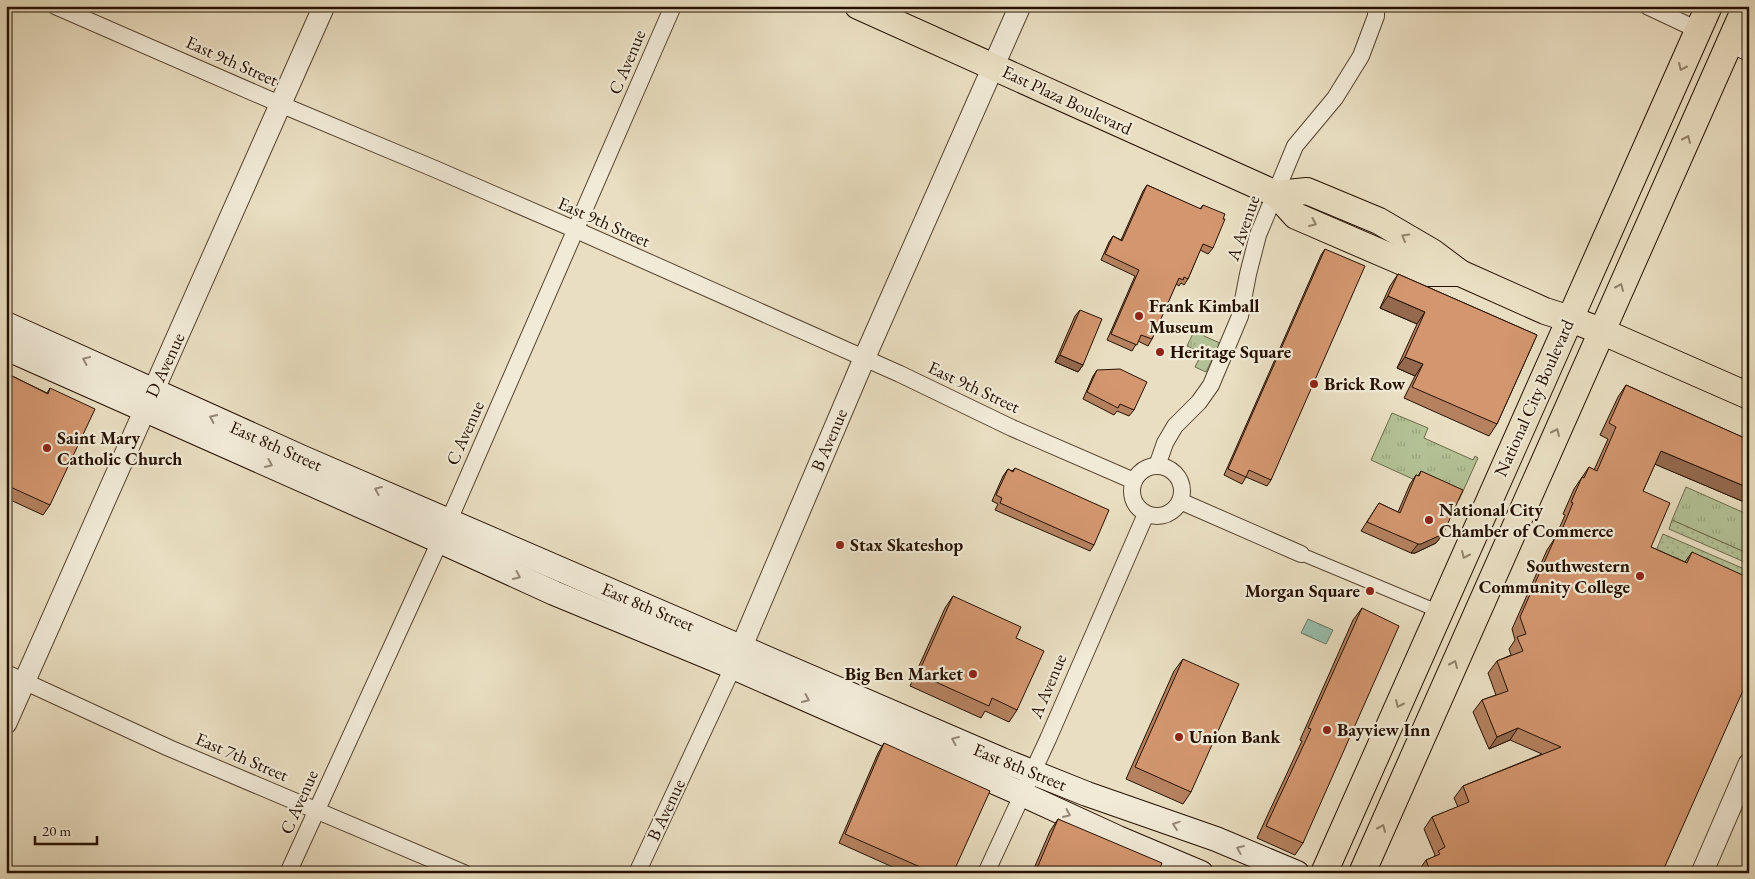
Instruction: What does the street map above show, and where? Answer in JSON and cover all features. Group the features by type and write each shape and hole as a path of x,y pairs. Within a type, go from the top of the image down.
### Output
{"main road":[{"name":"East Plaza Boulevard","path":"858,6 1276,194 1307,191 1379,222 1432,252 1460,273 1545,311 1570,319 1749,396"},
{"name":"National City Boulevard","path":"1324,873 1709,6"},
{"name":"National City Boulevard","path":"1362,873 1600,332 1739,48 1746,6"},
{"name":"East 8th Street","path":"6,324 149,401"},
{"name":"East 8th Street","path":"6,348 328,469 445,530 737,657 1087,794 1216,839 1296,873"},
{"name":"East 8th Street","path":"737,657 1022,794 1201,873"}],"street":[{"name":"East 9th Street","path":"55,6 576,230 864,358 1012,428 1134,481"},
{"name":"D Avenue","path":"6,723 15,677 149,401 282,105 324,6"},
{"name":"C Avenue","path":"288,873 445,530 672,6"},
{"name":"B Avenue","path":"637,873 737,657 864,358 1020,6"},
{"name":"A Avenue","path":"1157,466 1165,443 1175,426 1199,402 1211,385 1240,316 1258,236 1295,146 1336,98 1361,56 1376,16 1376,6"},
{"path":"1647,6 1698,30"},
{"path":"1157,466 1165,468 1178,478 1182,493 1176,508 1169,513 1154,516 1146,514 1139,509 1132,496 1132,489 1134,481 1143,470 1157,466"},
{"path":"1180,501 1433,610"},
{"name":"A Avenue","path":"986,873 1146,514"},
{"name":"East 7th Street","path":"15,677 169,748 464,873"},
{"path":"1702,873 1749,764"}],"green space":[{"path":"1198,323 1207,328 1204,336 1220,343 1206,372 1195,367 1202,353 1187,346"},
{"path":"1392,413 1428,428 1424,438 1473,460 1475,456 1478,458 1459,500 1371,460"},
{"path":"1686,487 1749,515 1749,554 1672,520"},
{"path":"1672,520 1749,554 1749,564 1669,529"},
{"path":"1663,534 1749,571 1749,593 1651,563"}],"water":[{"path":"1308,619 1333,630 1326,644 1301,633"}],"building":[{"path":"1147,185 1201,209 1203,205 1225,214 1223,219 1225,219 1213,248 1203,244 1188,279 1184,277 1183,280 1179,278 1152,339 1141,335 1137,345 1111,334 1139,270 1105,254 1113,236 1122,241"},
{"path":"1325,249 1365,266 1271,480 1249,470 1246,477 1228,469"},
{"path":"1398,274 1537,335 1497,424 1412,387 1423,364 1405,357 1425,312 1388,296"},
{"path":"1080,310 1102,319 1083,365 1060,355"},
{"name":"Frank Kimball Museum","path":"1120,369 1147,382 1134,410 1120,404 1118,408 1087,392 1097,370"},
{"name":"Saint Mary Catholic Church","path":"6,373 48,394 50,388 95,409 50,505 6,485"},
{"name":"Southwestern Community College","path":"1626,385 1749,440 1749,488 1661,451 1643,491 1670,503 1651,547 1687,563 1692,552 1749,578 1749,677 1662,873 1431,873 1426,860 1440,854 1438,851 1445,847 1432,817 1469,802 1463,786 1561,747 1518,728 1497,737 1482,700 1508,691 1497,661 1523,651 1517,637 1526,634 1520,617 1555,538 1558,539 1582,477 1584,478 1589,467 1597,471 1616,427 1609,423"},
{"path":"1015,468 1109,510 1094,545 1000,503 1002,498 996,495 1008,469 1013,472"},
{"name":"National City Chamber of Commerce","path":"1421,471 1463,490 1443,534 1418,544 1367,522 1379,503 1400,513 1416,475 1419,476"},
{"name":"Big Ben Market","path":"953,596 1021,627 1016,638 1044,651 1017,710 992,698 989,706 918,674"},
{"name":"Bayview Inn","path":"1362,608 1399,626 1303,843 1266,826 1311,729 1308,728"},
{"name":"Union Bank","path":"1183,659 1239,684 1191,792 1135,767"},
{"path":"884,743 990,791 953,873 934,873 845,834"},
{"path":"1058,819 1162,863 1158,873 1035,873"}],"place":[{"name":"Frank Kimball Museum","path":"1139,316"},
{"name":"Heritage Square","path":"1160,352"},
{"name":"Brick Row","path":"1314,384"},
{"name":"Saint Mary Catholic Church","path":"47,448"},
{"name":"National City Chamber of Commerce","path":"1429,520"},
{"name":"Stax Skateshop","path":"840,545"},
{"name":"Southwestern Community College","path":"1640,576"},
{"name":"Morgan Square","path":"1370,591"},
{"name":"Big Ben Market","path":"973,674"},
{"name":"Bayview Inn","path":"1327,730"},
{"name":"Union Bank","path":"1179,737"}]}
